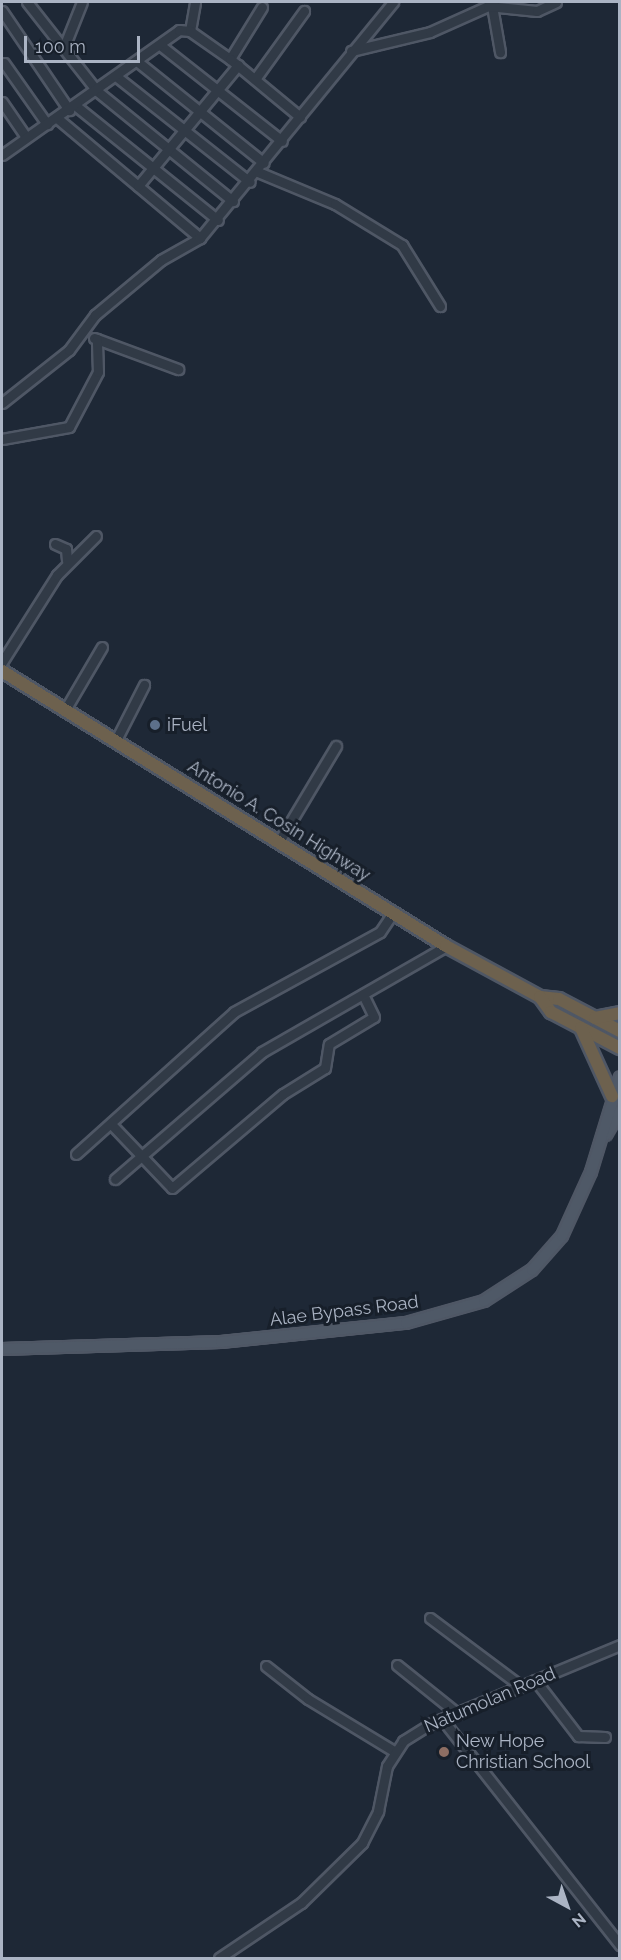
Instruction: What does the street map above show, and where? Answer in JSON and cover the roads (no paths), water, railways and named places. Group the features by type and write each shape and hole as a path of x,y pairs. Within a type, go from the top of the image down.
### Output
{"highway":[{"name":"Antonio A. Cosin Highway","path":"2,671 446,946 540,997 559,999 620,1031"},
{"name":"Antonio A. Cosin Highway","path":"540,997 551,1012 620,1048"},
{"path":"595,1018 620,1013"},
{"path":"580,1027 612,1096"}],"main road":[{"name":"Alae Bypass Road","path":"2,1349 213,1342 406,1323 467,1308 498,1294 552,1248 572,1218 601,1143 612,1096 620,1077"},
{"name":"Alae Bypass Road","path":"601,1143 620,1112"}],"street":[{"path":"27,2 97,91 233,201"},
{"path":"64,47 82,2"},
{"path":"190,31 195,2"},
{"path":"2,402 84,334 95,315 161,260 200,238 218,220 351,51 393,2"},
{"path":"351,51 430,32 492,6 537,11 556,2"},
{"path":"492,6 500,52"},
{"path":"230,59 262,7"},
{"path":"2,11 73,108 154,168 218,220"},
{"path":"255,79 304,11"},
{"path":"2,155 138,62 174,32 190,31 238,65 300,117"},
{"path":"160,45 216,92 282,141"},
{"path":"138,62 264,163"},
{"path":"4,63 46,124"},
{"path":"138,186 238,65"},
{"path":"117,77 250,182"},
{"path":"2,102 26,137"},
{"path":"57,118 200,238"},
{"path":"258,172 335,204 398,242 440,306"},
{"path":"84,334 178,369"},
{"path":"2,439 69,427 98,372 97,339"},
{"path":"2,662 67,561 96,536"},
{"path":"55,544 66,549 67,561"},
{"path":"65,711 102,647"},
{"path":"116,740 144,685"},
{"path":"278,843 336,746"},
{"path":"76,1154 234,1012 381,932 392,914"},
{"path":"115,1179 262,1052 446,946"},
{"path":"111,1124 166,1187 176,1186 283,1094 322,1071 329,1044 373,1019 363,994"},
{"path":"430,1618 520,1686"},
{"name":"Natumolan Road","path":"394,1751 442,1719 620,1645"},
{"path":"219,1959 285,1916 362,1843 394,1751 308,1699 266,1665"},
{"path":"397,1665 458,1714"},
{"path":"535,1680 578,1736 605,1737"},
{"path":"442,1719 620,1945"}],"place":[{"name":"iFuel","path":"155,725"},
{"name":"New Hope Christian School","path":"444,1752"}]}
